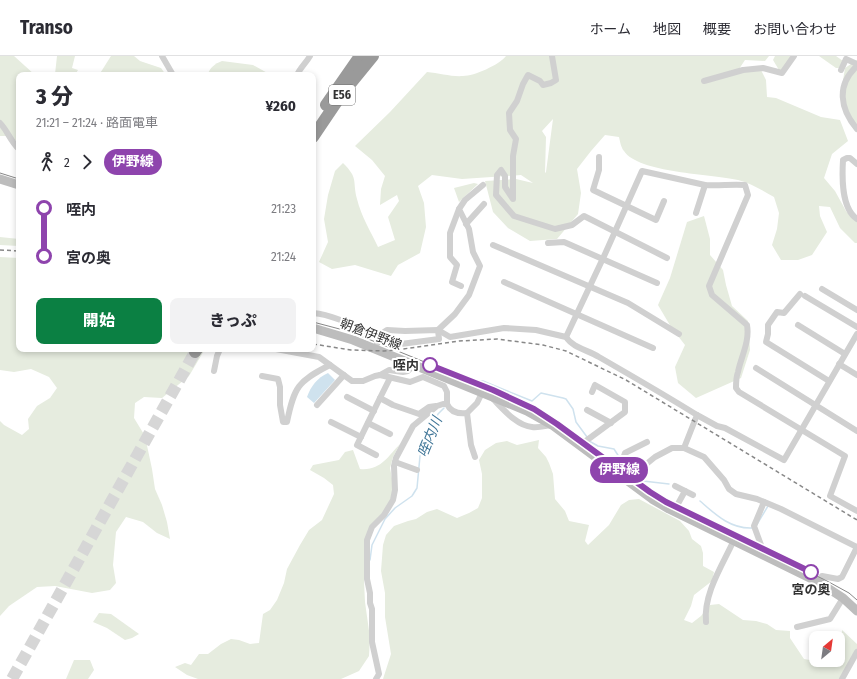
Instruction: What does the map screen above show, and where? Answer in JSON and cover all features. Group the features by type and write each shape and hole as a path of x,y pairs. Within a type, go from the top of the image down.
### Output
{"highway":[{"name":"E56","path":"316,121 335,90 360,56"},
{"name":"E56","path":"316,133 342,94 373,56"}],"main road":[{"path":"0,179 16,184"},
{"name":"朝倉伊野線","path":"316,329 338,335 374,349 527,411 584,442 630,477 652,498 674,511 818,582 843,598 857,611"}],"street":[{"path":"162,56 171,72"},
{"path":"298,72 306,64 310,56"},
{"path":"552,56 556,80 543,85 540,81 528,75 517,101 509,113 510,130 516,138 513,156 513,199 505,187 505,176 501,170 497,175 496,195 514,216 555,229 572,224 584,216 667,258"},
{"path":"704,80 743,70 763,68 782,73 794,56"},
{"path":"841,70 846,59 857,65 850,72 844,83 842,96 844,108 850,120 857,129"},
{"path":"0,123 16,146"},
{"path":"599,157 599,170 593,190 656,220 664,201"},
{"path":"857,164 850,158 843,160 842,184 845,199 853,216 857,219"},
{"path":"566,337 642,171 705,185 745,185 748,195 709,286 712,295 747,325 747,340 737,374 736,388 739,392 845,456 830,496 857,511"},
{"path":"461,286 452,282 457,265 450,257 450,233 459,209 465,200 483,185"},
{"path":"696,213 705,185"},
{"path":"466,224 484,204"},
{"path":"438,330 455,314 469,295 480,266 473,252 469,229 459,209"},
{"path":"548,243 564,242 657,283"},
{"path":"493,245 628,303 679,334"},
{"path":"504,282 653,348"},
{"path":"822,289 857,310"},
{"path":"829,381 766,342 768,325 777,312 784,313 803,295 857,327"},
{"path":"316,313 337,319 376,336 401,344 439,339 438,330"},
{"path":"798,326 845,354"},
{"path":"374,349 384,332 387,330 438,330 450,337 504,328 536,330 566,337 570,343 595,354 697,415 717,426 725,428 784,460 857,334"},
{"path":"850,345 857,349"},
{"path":"214,371 216,356 218,352"},
{"path":"292,352 319,357 352,381 358,382 380,375 389,370 403,372 408,371 414,365"},
{"path":"839,364 857,375"},
{"path":"262,376 278,379 283,422 287,422 293,396 300,385 311,375 330,365"},
{"path":"756,368 857,431"},
{"path":"317,405 344,375"},
{"path":"380,375 410,382 422,378 444,386 447,392 448,408 455,412 467,413 486,394 508,414 526,425 532,427 552,425"},
{"path":"376,455 357,445 390,378"},
{"path":"584,442 626,412 626,402 595,385 592,392"},
{"path":"347,397 374,411"},
{"path":"380,398 393,405 419,414 429,407 447,404"},
{"path":"376,679 379,674 372,642 372,609 367,579 368,558 366,545 372,527 384,515 395,496 395,462 413,426 437,406"},
{"path":"587,410 610,423"},
{"path":"467,413 471,445 475,457"},
{"path":"684,448 697,415"},
{"path":"331,422 361,437"},
{"path":"368,423 390,434"},
{"path":"646,442 625,453 624,456 630,477 655,457 672,448 684,448 707,459 724,480 729,489 736,494 754,498 796,515 857,547 842,577 838,579 822,576 818,582"},
{"path":"395,462 417,470"},
{"path":"676,486 693,495"},
{"path":"674,511 685,491"},
{"path":"760,553 761,545 754,526 764,502"},
{"path":"706,622 710,594 734,540"},
{"path":"797,627 830,619 843,598"},
{"path":"842,679 857,652"}],"shaded area":[{"path":"0,56 14,56 32,72 16,72 16,140 8,136 0,136"},
{"path":"57,56 75,56 72,68 78,70 77,72 55,72"},
{"path":"111,56 134,56 140,61 161,68 164,72 101,72"},
{"path":"506,56 769,56 765,61 745,60 739,69 761,70 766,80 767,97 776,98 821,117 840,120 848,141 832,154 824,178 835,191 846,211 857,222 857,243 855,243 840,228 830,207 819,206 820,216 827,232 812,255 798,260 781,260 772,245 777,229 779,213 774,197 743,181 676,172 644,164 632,158 624,151 619,137 605,135 577,169 581,193 578,214 557,239 530,241 508,228 493,212 485,181 516,179 533,183 521,175 462,179 432,175 418,186 424,203 426,227 420,253 398,265 391,276 355,265 332,269 319,262 328,242 324,219 328,195 335,171 343,163 353,176 359,205 378,247 395,240 388,217 399,201 397,195 380,205 381,189 385,176 372,160 355,146 390,112 427,72 454,76 468,76 486,69","holes":["553,119 545,173 546,137 542,131"]},
{"path":"775,56 792,56 781,71 773,60"},
{"path":"819,56 836,56 843,61 839,68 836,68"},
{"path":"857,60 857,125 845,110 841,93 845,68"},
{"path":"222,61 253,65 266,72 209,72 217,63"},
{"path":"474,183 478,184 459,202 454,188"},
{"path":"704,216 710,239 710,255 723,270 732,306 748,321 750,350 741,378 696,398 678,383 675,367 685,345 671,327 658,305 670,278 687,222"},
{"path":"0,237 16,239 16,246 0,245"},
{"path":"0,257 16,258 16,352 203,352 189,376 162,398 144,397 135,403 134,418 145,436 155,489 162,505 170,539 157,533 143,522 126,517 116,532 113,565 116,583 110,590 92,593 55,586 37,587 9,606 0,616 0,421 4,425 22,435 29,429 28,419 37,406 50,398 57,388 49,377 31,369 14,372 0,370"},
{"path":"539,440 538,448 546,457 553,474 555,499 565,511 569,521 589,525 585,541 588,545 609,525 621,505 629,500 639,499 680,521 689,531 692,539 701,546 703,553 703,566 714,572 712,581 694,595 691,606 684,620 692,623 701,616 710,605 719,604 743,620 767,624 776,630 790,631 790,638 804,659 809,660 809,667 845,667 845,633 857,644 857,656 840,679 383,679 391,654 385,617 385,593 381,571 383,545 386,535 394,526 416,519 427,512 437,509 457,518 478,508 482,498 482,474 479,460 485,450 496,443 507,441 517,445"},
{"path":"400,444 393,457 390,468 394,489 387,510 371,526 365,561 364,581 365,602 370,638 369,656 359,671 341,679 198,679 187,675 175,667 185,663 191,665 199,654 208,654 221,644 231,639 250,644 259,643 263,614 270,610 277,600 284,583 287,569 309,530 322,520 334,494 333,485 310,470 313,465 339,460 345,452 353,450 360,469 373,468 388,458"},
{"path":"99,613 111,614 139,634 125,640 107,628 93,622"},
{"path":"74,660 90,660 94,670 88,679 66,679"}],"water":[{"path":"328,373 335,380 314,403 307,397 318,380"}],"waterway":[{"path":"479,381 483,381 532,401 541,393 566,399 573,409 576,422 587,437"},
{"name":"咥内川","path":"370,560 372,545 385,519 395,508 412,496 417,488 420,456 438,414 444,408"},
{"path":"589,441 598,446 614,449 623,463"},
{"path":"636,477 643,481 669,484"},
{"path":"700,501 723,520 744,528 752,528"},
{"path":"756,526 768,506"}],"tunnel":[{"path":"12,679 195,352"}],"tram line":[{"path":"0,173 16,178"},
{"path":"316,323 351,332 481,385 534,409 666,502 827,581 849,593 857,600"},
{"name":"伊野線","path":"430,365 493,390 534,409 666,502 811,572"}],"railway":[{"path":"0,250 16,251"},
{"path":"316,344 351,350 384,351 459,341 497,339 543,345 566,351 626,380 857,520"}],"place":[{"name":"咥内","path":"430,365"},
{"name":"宮の奥","path":"811,572"}]}
